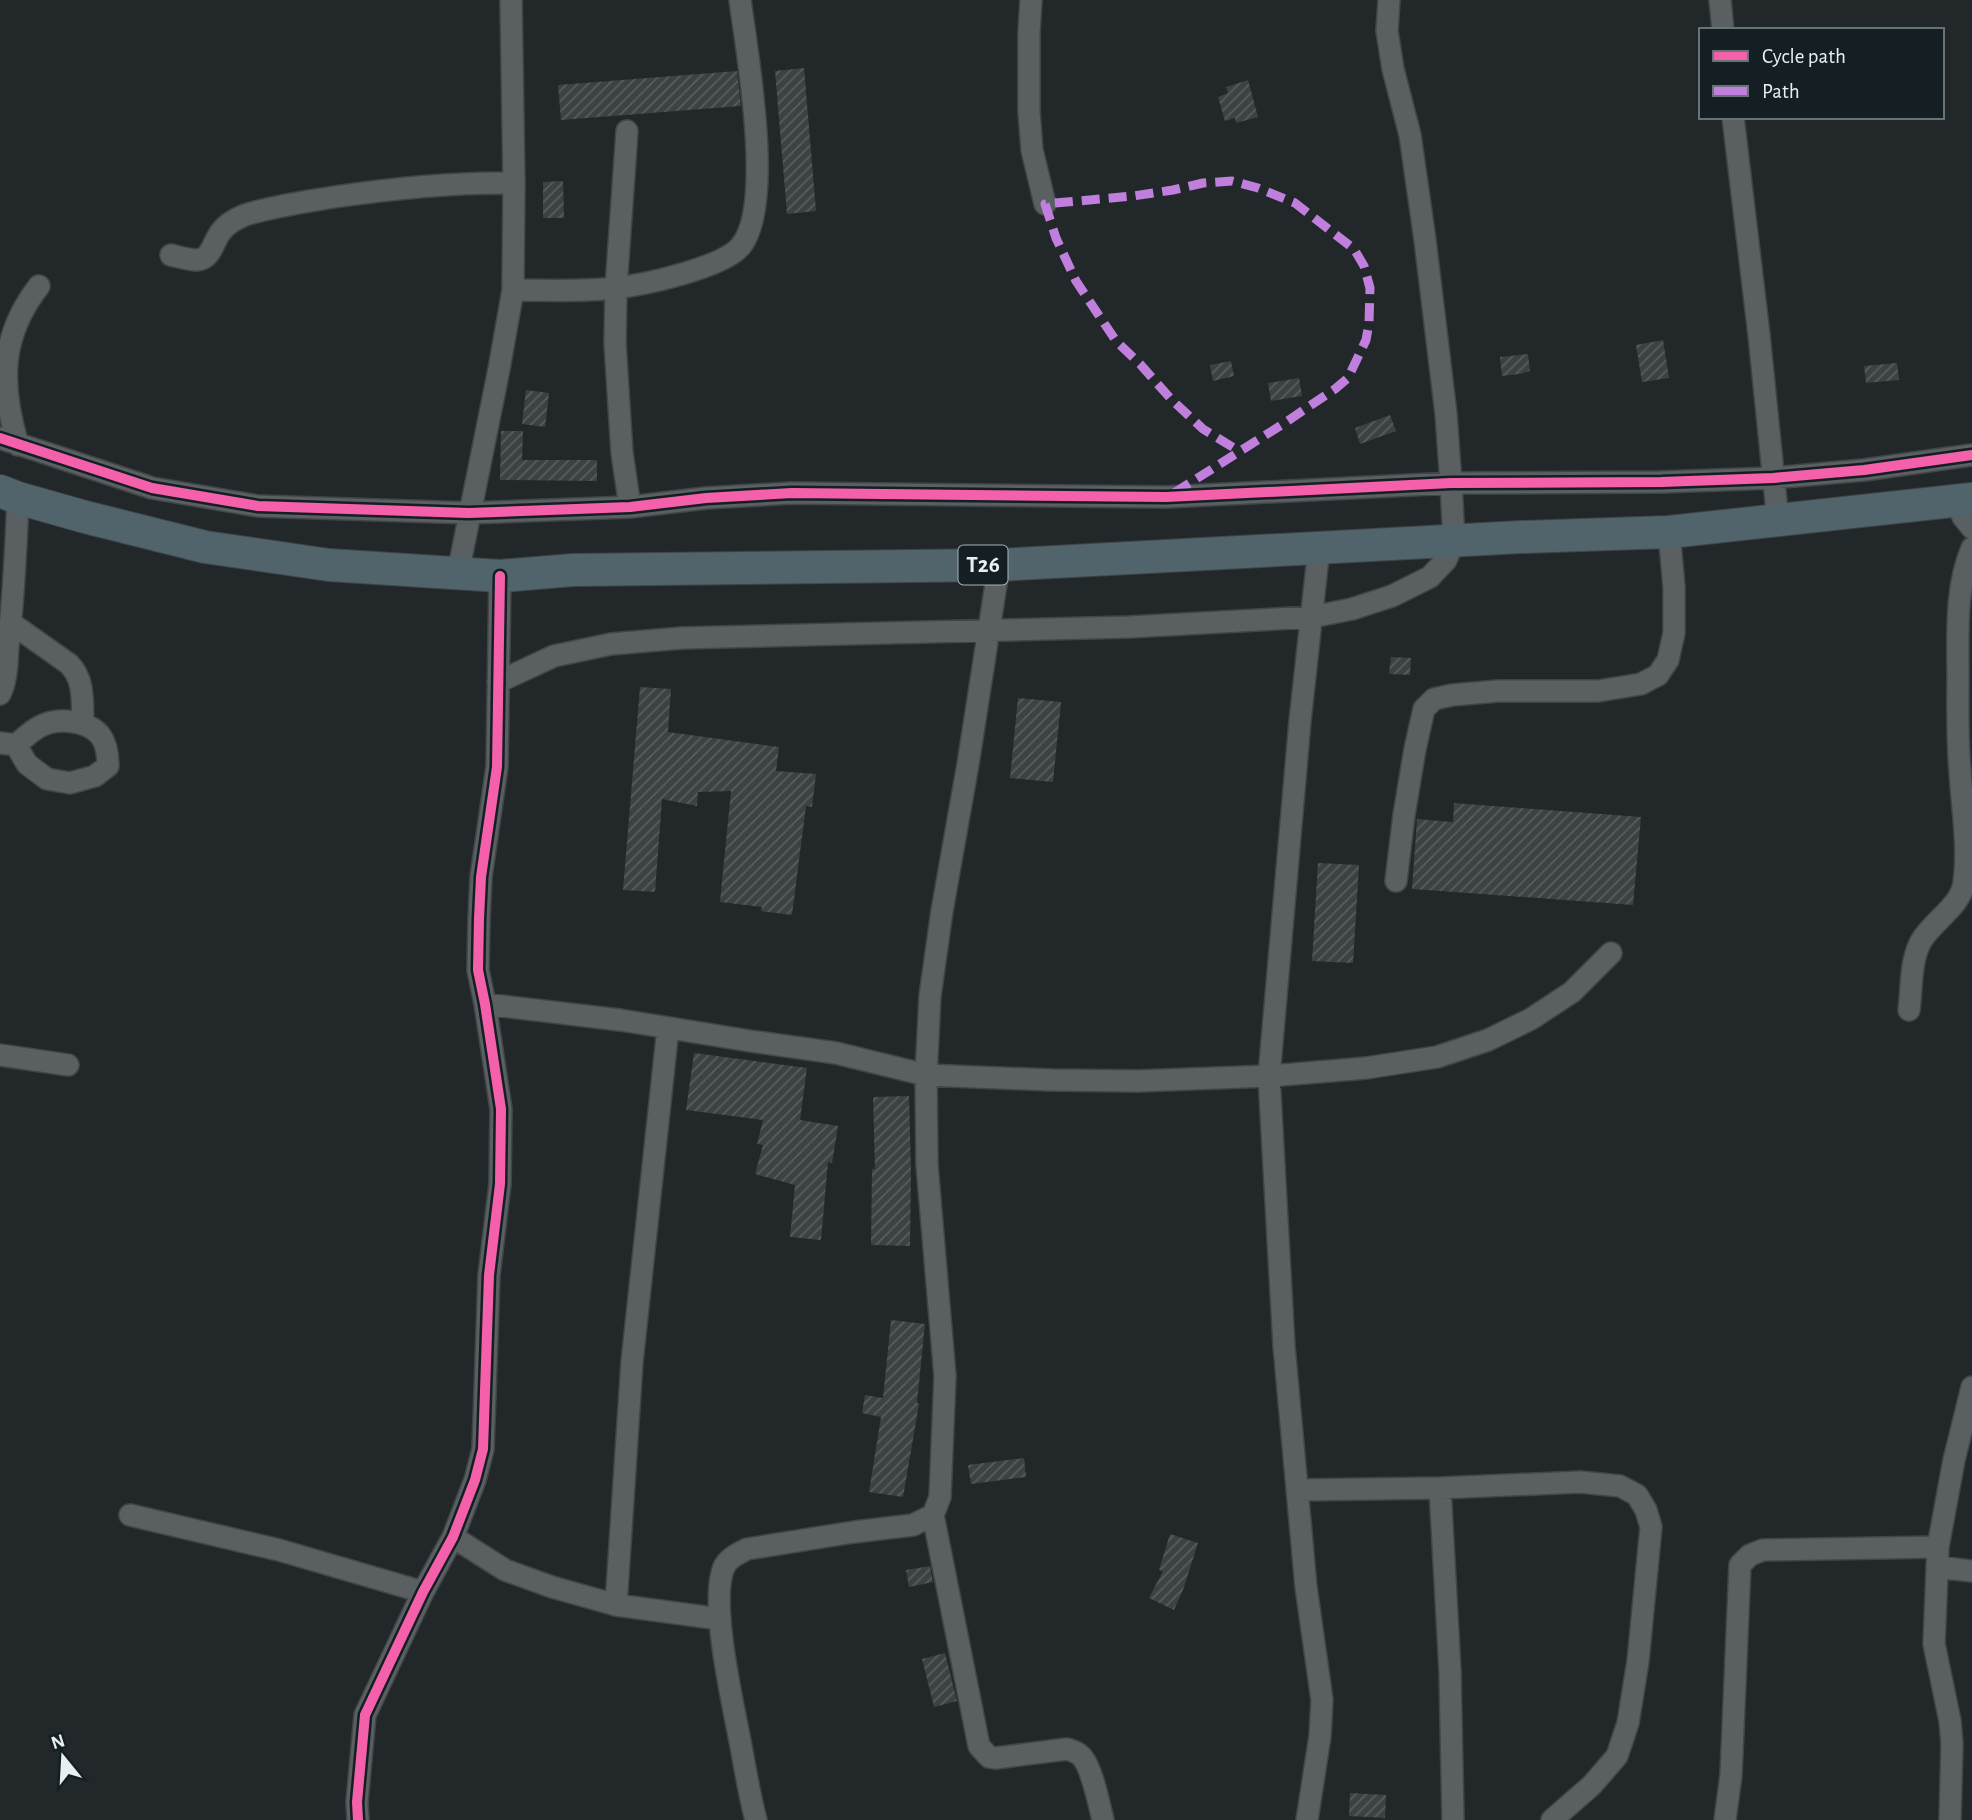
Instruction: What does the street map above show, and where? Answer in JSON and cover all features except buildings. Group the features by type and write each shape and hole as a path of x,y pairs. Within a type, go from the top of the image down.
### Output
{"highway":[{"name":"T26","path":"9,494 205,547 330,565 500,576 573,570 999,565 1669,532 1964,500"}],"street":[{"path":"458,573 513,290 511,0"},
{"path":"513,290 616,288 698,270 721,261 740,247 750,230 757,176 740,0"},
{"path":"1031,0 1029,72 1032,150 1045,204"},
{"path":"498,682 554,656 611,644 682,638 1129,627 1312,617 1353,609 1392,596 1430,577 1446,560 1454,541 1451,483 1446,414 1425,240 1409,135 1387,31 1389,0"},
{"path":"1720,0 1723,28"},
{"path":"1734,119 1778,521"},
{"path":"627,131 616,288 615,343 622,453 630,507"},
{"path":"171,255 203,259 230,222 288,204 402,187 470,182 514,183"},
{"path":"39,286 24,303 9,335 1,363 2,395 10,427 9,442 152,488 258,506 470,513 630,507 706,498 792,494 1166,498 1451,483 1773,478 1864,470 1972,455"},
{"path":"0,694 5,680 11,623 9,494"},
{"path":"1964,500 1962,517 1972,528"},
{"path":"1396,881 1404,814 1424,709 1434,699 1452,695 1498,691 1598,691 1641,684 1658,674 1668,660 1674,633 1674,587 1669,532"},
{"path":"1307,1820 1320,1737 1322,1700 1306,1587 1284,1346 1269,1076 1300,721 1319,548"},
{"path":"1909,1010 1915,955 1923,939 1957,900 1965,878 1966,840 1959,768 1959,601 1966,562 1972,548"},
{"path":"999,565 930,996 926,1074 927,1165 945,1376 940,1497 933,1515 979,1746 989,1757 996,1758 1067,1749 1076,1752 1087,1765 1103,1820"},
{"path":"358,1820 357,1802 365,1715 423,1592 453,1537 475,1480 483,1449 489,1275 500,1184 501,1109 478,970 481,877 497,767 500,576"},
{"path":"11,623 77,672 80,679 83,724"},
{"path":"60,721 83,724 99,734 108,751 108,766 95,776 70,783 47,779 27,764 8,744 43,725 60,721"},
{"path":"485,1004 620,1020 836,1053 926,1074 1138,1081 1269,1076 1366,1068 1437,1057 1488,1040 1531,1019 1572,992 1611,953"},
{"path":"617,1605 632,1362 668,1028"},
{"path":"0,1055 68,1065"},
{"path":"1950,1820 1950,1721 1934,1644 1938,1557 1954,1460 1972,1387"},
{"path":"1298,1490 1580,1482 1620,1486 1637,1495 1646,1510 1651,1527 1638,1661 1628,1723 1617,1756 1592,1785 1552,1820"},
{"path":"1440,1488 1450,1671 1453,1820"},
{"path":"130,1515 279,1550 423,1592"},
{"path":"758,1818 728,1678 720,1619 721,1583 725,1566 734,1556 747,1549 913,1525 933,1515"},
{"path":"453,1537 505,1570 552,1587 617,1605 720,1619"},
{"path":"1725,1820 1731,1775 1740,1565 1745,1559 1763,1550 1938,1557 1972,1571"}],"marked path":[{"path":"1174,493 1283,424 1348,378 1366,340 1369,323 1370,288 1364,266 1354,249 1295,203 1232,181 1203,183 1133,196 1045,204 1056,238 1076,281 1116,341 1203,429 1239,451"}],"cycle path":[{"path":"0,438 152,488 258,506 469,513 630,507 706,498 792,493 1166,497 1451,483 1661,482 1773,478 1864,470 1972,455"},
{"path":"358,1820 357,1802 365,1715 423,1592 453,1537 475,1480 483,1449 489,1275 500,1184 501,1109 478,970 481,877 497,767 500,576"}]}
